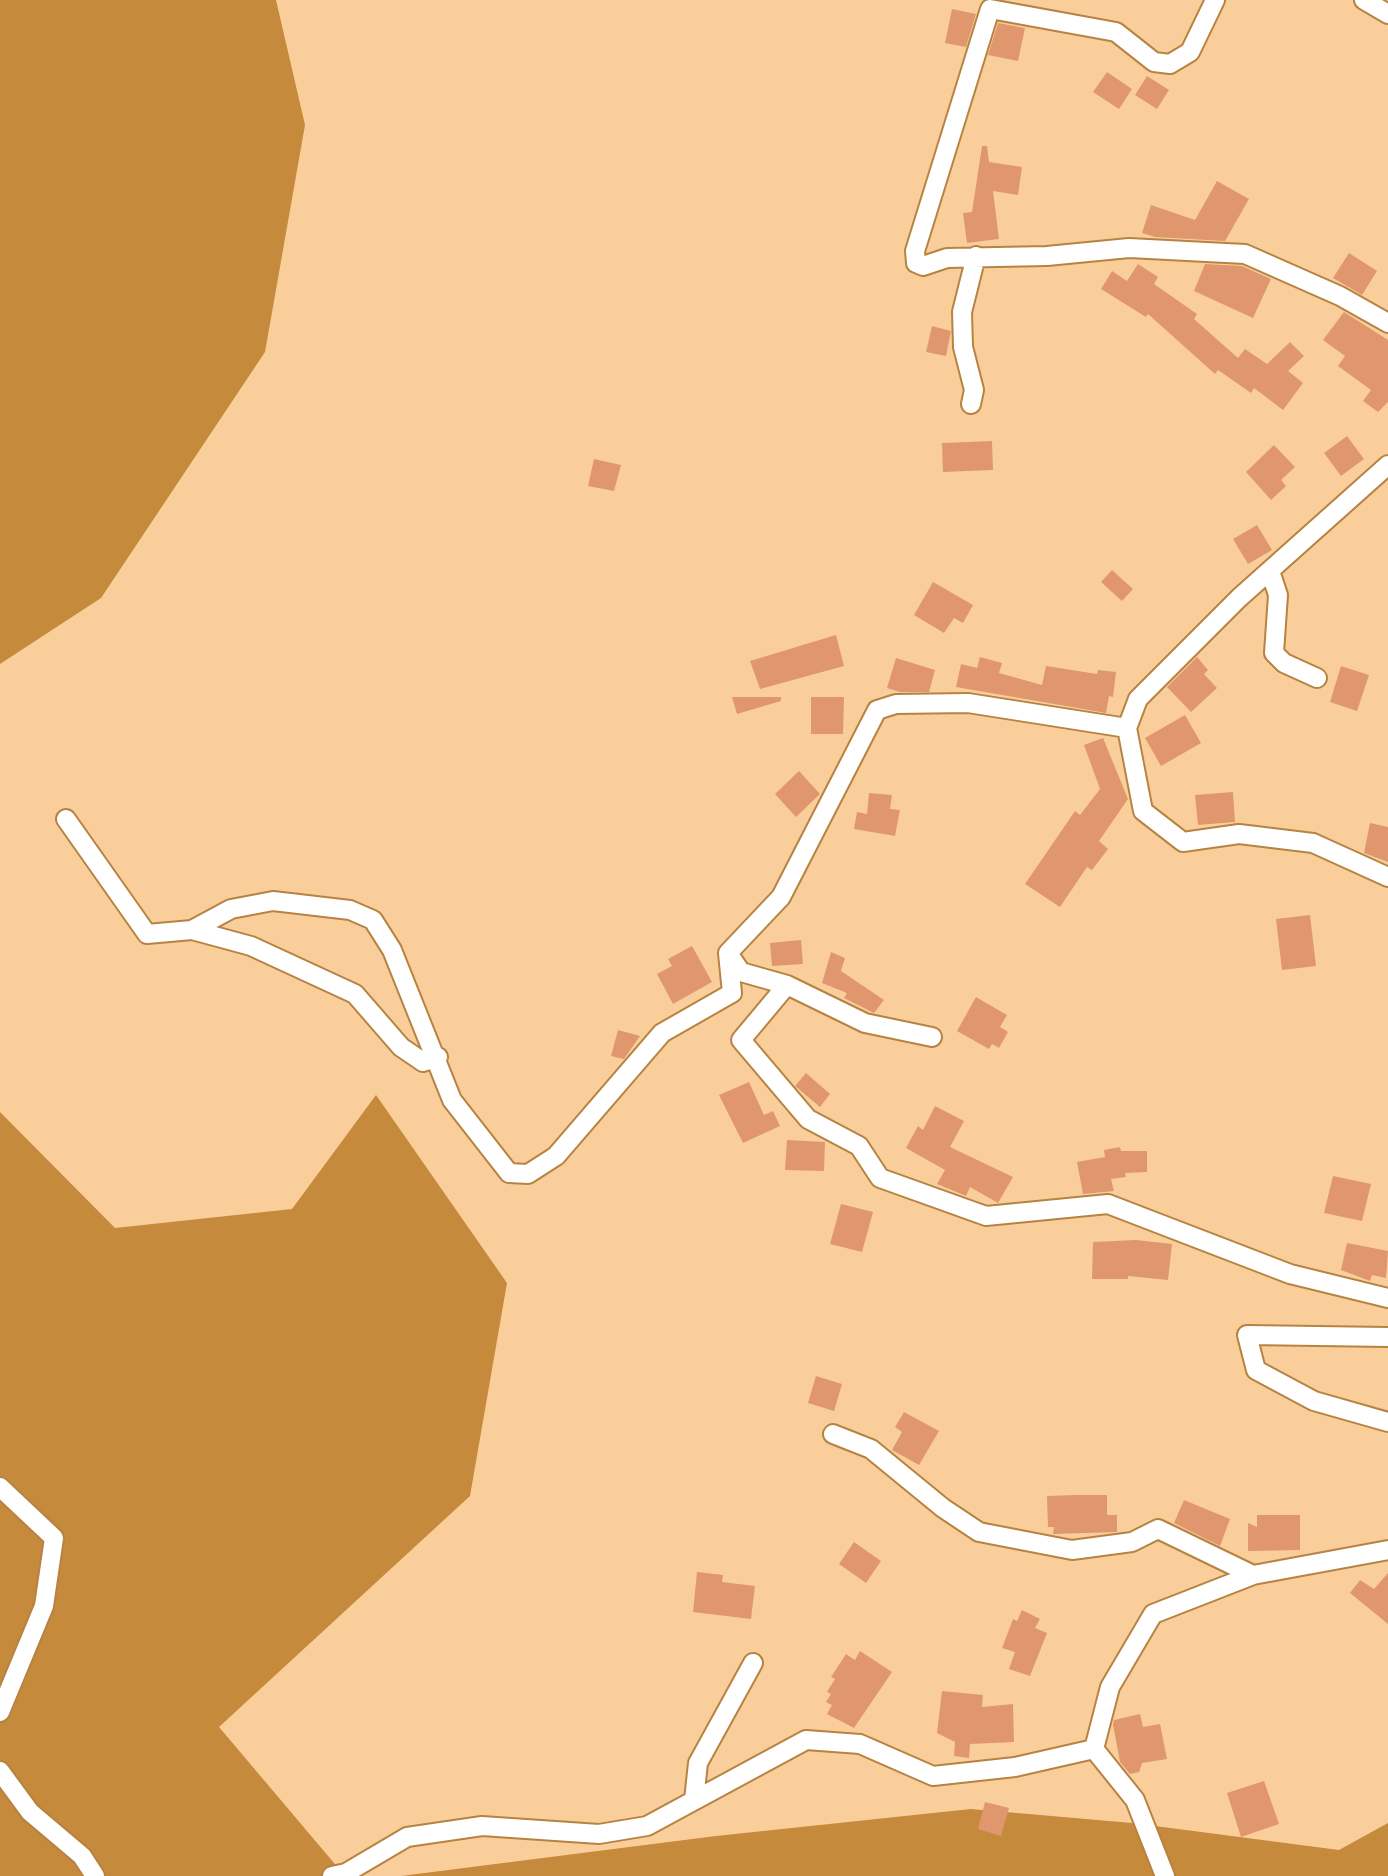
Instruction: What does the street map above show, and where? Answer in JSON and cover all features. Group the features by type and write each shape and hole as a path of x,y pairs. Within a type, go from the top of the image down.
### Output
{"street":[{"path":"1215,0 1190,52 1170,64 1154,62 1116,32 1093,25 990,9 914,258 923,266 947,258 1047,256 1129,248 1245,254 1340,296 1388,323"},
{"path":"1364,0 1388,14"},
{"path":"971,404 974,390 963,347 962,312 976,256"},
{"path":"1388,465 1270,571 1138,699 1127,728 1143,811 1183,842 1239,834 1313,843 1388,877"},
{"path":"1270,571 1278,595 1274,653 1284,663 1317,678"},
{"path":"192,930 231,909 273,901 350,910 373,920 392,950 438,1057 452,1100 509,1173 528,1174 556,1156 662,1033 732,993 728,953 781,897 877,710 896,704 968,703 1127,728"},
{"path":"66,819 147,934 192,930 251,946 355,994 401,1047 423,1062 438,1057"},
{"path":"728,953 741,972 787,985 865,1023 932,1037"},
{"path":"787,985 741,1040 808,1119 859,1146 880,1178 986,1216 1108,1204 1290,1274 1388,1298"},
{"path":"1388,1337 1247,1335 1256,1370 1314,1401 1388,1422"},
{"path":"833,1434 871,1449 943,1508 979,1532 1072,1550 1132,1542 1158,1529 1253,1575"},
{"path":"0,1487 54,1538 44,1606 0,1712"},
{"path":"1094,1749 1110,1687 1153,1614 1253,1575 1388,1550"},
{"path":"694,1800 698,1763 753,1663"},
{"path":"332,1876 346,1873 407,1837 482,1826 599,1834 647,1826 806,1740 860,1744 933,1776 1015,1767 1094,1749"},
{"path":"1094,1749 1135,1800 1165,1876"},
{"path":"0,1771 30,1812 82,1856 95,1876"}],"shaded area":[{"path":"0,0 276,0 305,125 265,352 101,598 0,664"},
{"path":"376,1095 507,1283 470,1496 219,1727 345,1876 0,1876 0,1112 115,1228 292,1209"},
{"path":"971,1809 1132,1823 1339,1850 1388,1823 1388,1876 401,1876 716,1836"}],"building":[{"path":"952,9 976,14 966,47 945,43"},
{"path":"998,23 1025,28 1018,61 988,55"},
{"path":"1107,72 1132,89 1119,109 1093,92"},
{"path":"1147,76 1169,90 1157,109 1135,95"},
{"path":"982,146 987,146 989,162 1022,167 1018,195 993,191 999,239 967,243 963,213 972,212"},
{"path":"1217,181 1249,199 1225,241 1155,237 1142,233 1151,205 1195,220"},
{"path":"1349,253 1377,271 1362,295 1333,278"},
{"path":"1138,264 1158,277 1154,284 1197,314 1194,319 1238,358 1245,349 1267,364 1290,342 1304,356 1288,371 1303,383 1283,410 1254,388 1251,393 1218,370 1215,374 1148,314 1146,317 1101,289 1112,271 1127,281"},
{"path":"1205,264 1242,266 1271,279 1253,318 1194,291"},
{"path":"1344,312 1388,340 1388,402 1378,412 1363,401 1371,390 1338,366 1345,356 1323,340"},
{"path":"932,326 951,331 946,356 926,352"},
{"path":"1347,436 1364,459 1341,476 1324,453"},
{"path":"992,441 993,470 943,472 942,443"},
{"path":"1274,445 1295,467 1281,480 1286,486 1271,500 1246,472"},
{"path":"594,459 621,465 614,491 588,486"},
{"path":"1257,525 1272,550 1248,564 1233,539"},
{"path":"1112,570 1133,589 1122,601 1101,582"},
{"path":"933,582 973,605 963,623 954,618 944,633 914,615"},
{"path":"836,635 844,666 760,689 750,661"},
{"path":"980,657 1002,663 999,673 1042,685 1046,666 1097,674 1098,670 1116,672 1113,697 1109,696 1106,713 956,687 961,664 977,668"},
{"path":"1197,657 1208,670 1204,674 1217,688 1191,712 1167,687"},
{"path":"896,658 935,670 929,692 900,692 887,688"},
{"path":"1341,666 1369,675 1357,711 1330,702"},
{"path":"732,697 781,697 781,701 737,714"},
{"path":"811,697 844,697 843,734 811,734"},
{"path":"1185,715 1201,743 1161,766 1145,738"},
{"path":"1103,738 1128,799 1099,841 1108,849 1092,870 1087,867 1060,907 1025,884 1075,811 1080,815 1100,789 1084,745"},
{"path":"799,771 820,794 796,817 775,794"},
{"path":"1233,792 1235,822 1198,825 1195,795"},
{"path":"869,793 892,795 890,809 900,810 895,836 854,829 857,812 867,814"},
{"path":"1370,823 1388,827 1388,862 1364,853"},
{"path":"1310,915 1316,966 1282,970 1276,919"},
{"path":"801,940 803,964 772,966 770,943"},
{"path":"692,946 712,982 673,1004 657,974 672,966 668,959"},
{"path":"831,952 845,958 841,971 884,1000 874,1013 844,998 847,993 822,983"},
{"path":"976,997 1007,1015 1000,1027 1008,1032 999,1048 992,1044 989,1049 957,1031"},
{"path":"618,1030 640,1036 624,1059 611,1056"},
{"path":"806,1073 830,1094 820,1107 795,1086"},
{"path":"749,1082 764,1115 773,1111 780,1126 743,1143 719,1095"},
{"path":"935,1106 964,1121 950,1147 1013,1177 998,1203 970,1187 966,1196 937,1184 945,1170 906,1148 918,1126 923,1130"},
{"path":"787,1140 825,1142 824,1171 785,1170"},
{"path":"1120,1147 1121,1151 1147,1151 1147,1172 1125,1173 1126,1177 1111,1179 1114,1191 1083,1194 1077,1162 1105,1157 1104,1150"},
{"path":"1333,1176 1371,1184 1362,1221 1324,1213"},
{"path":"841,1204 873,1212 862,1252 830,1244"},
{"path":"1136,1240 1172,1244 1168,1280 1128,1276 1128,1279 1092,1279 1093,1242"},
{"path":"1347,1243 1388,1251 1386,1278 1372,1275 1370,1281 1341,1270"},
{"path":"816,1376 842,1384 834,1411 808,1403"},
{"path":"904,1412 939,1431 919,1465 892,1450 902,1432 895,1427"},
{"path":"1107,1495 1107,1515 1117,1515 1117,1532 1053,1534 1054,1527 1048,1527 1047,1496"},
{"path":"1184,1500 1230,1519 1220,1546 1174,1523"},
{"path":"1257,1515 1300,1515 1300,1550 1248,1551 1248,1523 1257,1527"},
{"path":"854,1542 881,1561 866,1583 839,1564"},
{"path":"697,1572 723,1575 722,1582 755,1586 751,1619 693,1612"},
{"path":"1388,1573 1388,1624 1350,1593 1360,1580 1374,1589"},
{"path":"1022,1610 1040,1619 1035,1628 1047,1633 1030,1676 1009,1669 1015,1652 1002,1648 1013,1619 1017,1621"},
{"path":"860,1651 892,1672 854,1728 827,1714 832,1705 826,1702 831,1694 827,1692 835,1679 831,1677 846,1654 855,1660"},
{"path":"942,1691 983,1695 982,1707 1013,1704 1014,1742 970,1744 969,1758 954,1756 955,1742 937,1733"},
{"path":"1140,1714 1143,1727 1160,1724 1167,1759 1142,1763 1139,1772 1130,1774 1120,1762 1113,1725 1114,1720"},
{"path":"1264,1781 1279,1824 1241,1837 1227,1793"},
{"path":"985,1802 1009,1808 1001,1836 978,1829"}]}
